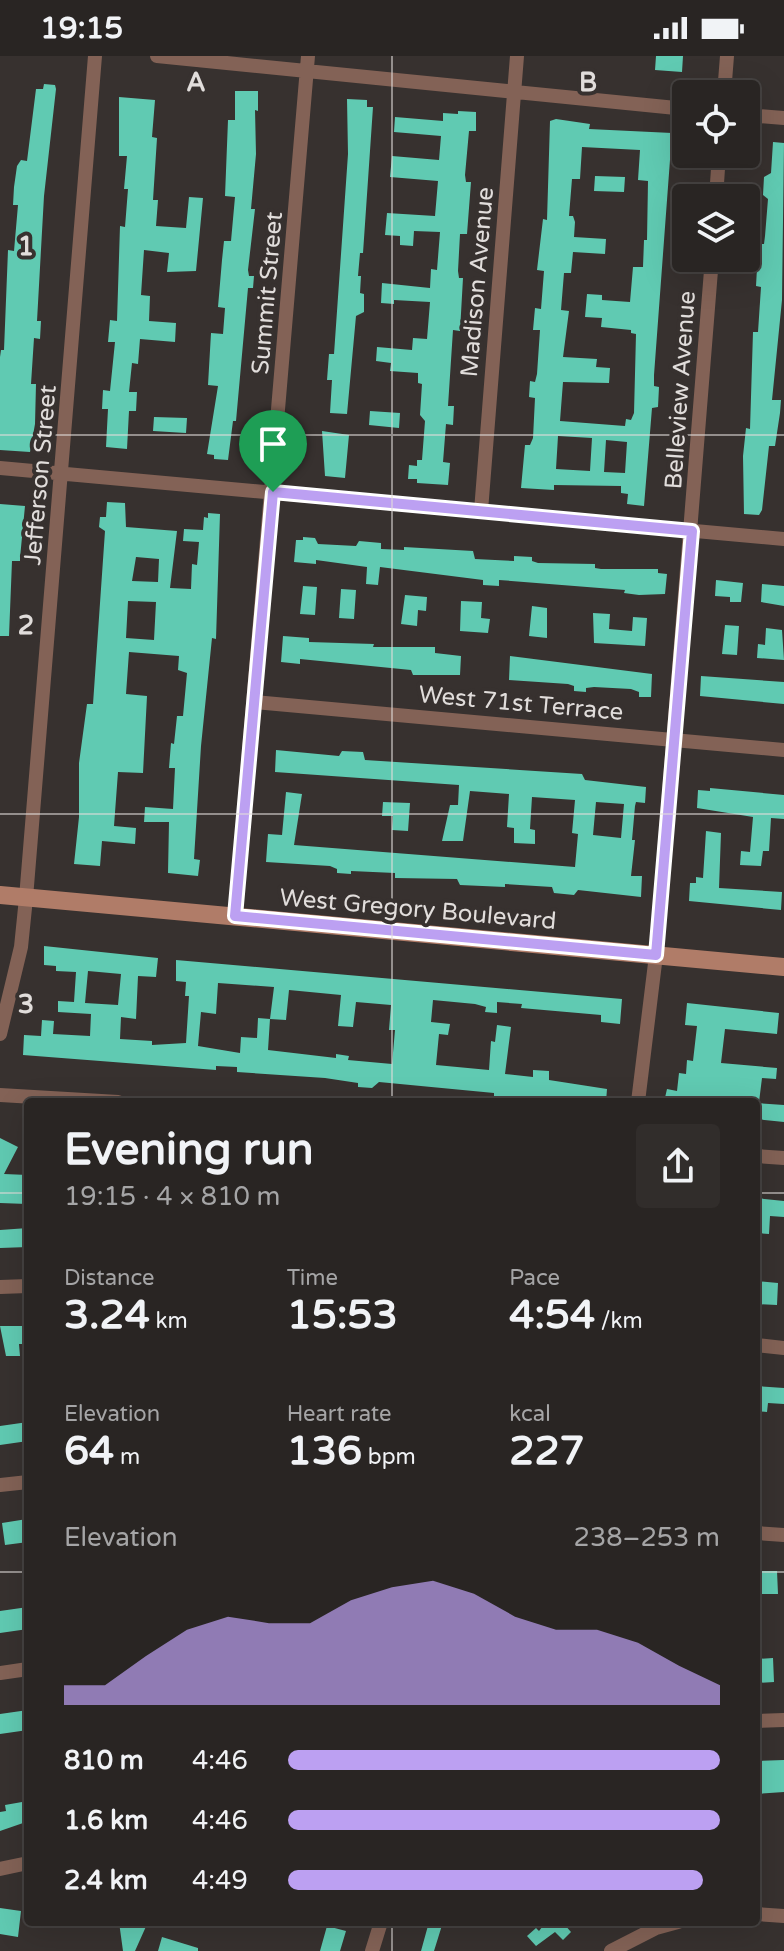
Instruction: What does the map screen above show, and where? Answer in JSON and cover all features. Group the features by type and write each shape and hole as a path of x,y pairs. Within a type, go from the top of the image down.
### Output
{"main road":[{"name":"West Gregory Boulevard","path":"0,895 784,967"}],"street":[{"name":"Jefferson Street","path":"0,1034 21,947 26,898 95,56"},
{"path":"157,56 308,63 514,91 672,108"},
{"name":"Madison Avenue","path":"481,511 517,56"},
{"path":"725,80 727,56"},
{"name":"Summit Street","path":"235,916 308,63"},
{"path":"760,116 784,118"},
{"name":"Belleview Avenue","path":"638,1098 656,955 711,272"},
{"path":"0,468 784,539"},
{"name":"West 71st Terrace","path":"254,702 784,750"},
{"path":"0,1095 51,1098"},
{"path":"760,1156 784,1158"},
{"path":"0,1287 24,1286"},
{"path":"760,1345 784,1348"},
{"path":"0,1485 24,1482"},
{"path":"760,1533 784,1535"},
{"path":"0,1673 24,1670"},
{"path":"760,1721 784,1720"},
{"path":"0,1869 24,1864"},
{"path":"760,1914 784,1916"},
{"path":"372,1951 380,1926"},
{"path":"611,1951 663,1926"}],"building":[{"path":"656,56 683,56 682,72 655,70"},
{"path":"44,84 55,85 56,89 44,196 37,321 41,321 40,339 34,338 31,384 36,384 35,424 30,452 0,450 0,357 1,350 4,350 8,250 14,251 18,205 13,205 14,187 17,166 21,160 27,161 36,89 43,89"},
{"path":"235,91 258,91 258,111 255,110 256,154 251,209 255,209 248,270 249,276 254,276 253,288 248,288 236,421 233,421 228,460 214,459 214,455 207,454 218,386 208,385 211,333 223,334 225,308 218,307 224,241 231,241 235,197 225,196 228,120 235,120"},
{"path":"119,97 155,100 152,137 157,138 153,200 158,200 156,226 186,228 189,197 203,198 196,271 167,272 169,253 144,250 141,295 150,296 149,321 176,323 175,342 140,339 138,364 132,363 129,392 137,392 136,411 129,411 127,449 106,447 108,409 102,409 103,390 110,391 115,342 108,342 110,320 117,321 120,226 125,227 128,189 124,189 127,156 119,156"},
{"path":"347,99 367,100 367,107 373,107 363,253 360,253 358,276 361,276 360,293 364,294 364,312 356,316 347,414 330,413 332,380 327,380 329,354 334,354 348,154"},
{"path":"458,111 476,112 476,131 469,131 465,175 466,182 471,182 467,234 460,234 458,271 459,278 463,278 460,331 453,330 448,406 454,406 453,425 446,424 443,462 450,463 448,485 417,483 417,479 408,479 409,465 417,466 417,460 422,460 425,421 420,415 422,384 418,383 418,373 390,371 391,363 376,361 377,347 412,350 413,338 427,339 430,302 394,300 394,304 381,303 382,283 430,288 431,269 437,270 440,232 414,231 413,246 400,245 400,236 385,235 387,213 435,216 438,181 390,177 392,156 439,160 441,136 394,132 395,117 443,121 443,113 458,114"},
{"path":"556,119 590,124 589,129 672,133 654,375 654,386 659,387 658,407 652,408 644,506 627,504 628,494 621,493 621,486 554,485 554,490 521,488 525,445 530,445 533,438 535,398 529,397 530,381 535,382 537,374 540,330 533,330 535,308 541,309 544,271 537,270 543,219 547,220 550,121","holes":["582,147 640,150 638,180 648,181 647,240 644,240 643,267 633,267 630,302 602,300 602,295 587,294 585,317 602,318 601,327 631,330 636,334 634,413 631,420 626,419 625,426 560,421 563,382 609,383 610,368 596,367 597,359 563,357 569,311 561,310 564,273 571,273 573,252 605,254 606,239 574,237 575,222 573,216 569,216 572,179 580,179","558,436 592,438 590,471 556,469","606,440 627,442 625,473 604,472"]},
{"path":"773,142 784,143 782,300 772,400 781,400 775,446 769,446 759,515 744,514 743,456 746,428 750,429 753,332 758,332 761,287 756,286 757,272 760,272 760,244 764,244 768,199 763,195 764,177 771,173"},
{"path":"595,176 625,177 624,192 594,191"},
{"path":"370,411 400,413 399,428 369,425"},
{"path":"154,417 187,418 186,433 153,431"},
{"path":"322,431 349,435 345,478 325,476"},
{"path":"107,502 125,503 126,527 177,531 170,588 191,589 192,564 197,565 199,542 183,541 184,529 203,530 204,517 208,518 208,513 220,514 216,639 212,638 201,746 194,859 200,860 198,876 168,873 169,822 144,822 145,807 173,809 175,768 169,768 171,743 174,744 177,716 183,716 187,673 178,670 179,656 129,652 126,694 147,696 143,773 118,772 114,826 136,828 135,844 102,841 100,866 74,864 79,817 79,763 87,704 93,704 105,531 99,527 100,517 106,517","holes":["136,557 159,559 158,582 132,581","128,601 156,602 154,640 126,638"]},
{"path":"0,504 25,506 20,561 12,561 9,636 0,636"},
{"path":"303,537 315,538 318,544 356,546 359,541 381,543 381,549 404,550 404,547 473,551 475,559 514,561 514,556 532,557 532,561 538,563 595,564 595,568 601,569 658,569 658,573 667,574 665,594 639,595 624,593 625,590 499,580 499,586 483,585 483,580 380,567 378,585 366,584 367,567 316,560 316,564 294,562 296,540 303,540"},
{"path":"716,580 743,583 741,602 730,602 730,597 715,596"},
{"path":"762,584 784,586 784,606 761,602"},
{"path":"303,586 317,587 315,615 300,614"},
{"path":"341,589 356,590 354,619 339,618"},
{"path":"405,595 427,597 426,611 418,610 417,626 401,624"},
{"path":"461,601 482,602 481,618 490,619 488,633 460,631"},
{"path":"532,606 547,608 547,638 529,636"},
{"path":"593,613 610,614 609,629 632,631 633,617 647,618 645,646 594,643"},
{"path":"725,625 739,626 737,655 722,654"},
{"path":"766,628 782,630 784,660 757,658 758,644 765,645"},
{"path":"283,636 309,638 309,642 374,644 373,647 435,647 435,653 461,656 460,675 413,675 411,670 300,659 300,664 281,662"},
{"path":"510,656 652,674 651,697 639,697 639,692 631,689 594,687 586,688 586,692 574,691 574,686 568,684 509,680"},
{"path":"701,676 784,682 784,704 700,696"},
{"path":"276,750 339,756 342,751 363,752 365,760 582,774 585,780 646,787 645,803 636,802 632,840 635,840 631,876 642,876 641,897 578,890 574,895 554,893 552,887 460,885 457,879 395,878 395,873 337,873 337,869 330,866 266,862 268,834 282,835 286,792 302,794 294,845 575,867 578,834 572,833 575,800 532,797 530,829 535,830 535,844 514,843 514,828 507,827 509,794 470,791 463,841 442,841 450,805 458,805 459,785 275,772","holes":["596,802 624,804 621,838 593,835"]},
{"path":"710,788 784,795 784,819 771,818 769,851 763,851 761,866 740,865 741,851 750,852 753,817 697,808 698,790 710,791"},
{"path":"383,802 410,803 408,831 392,830 393,816 382,816"},
{"path":"706,831 721,833 719,888 782,892 781,910 689,901 690,883 696,883 696,877 703,878"},
{"path":"44,946 158,958 156,977 138,976 136,1019 121,1017 120,1039 152,1041 152,1045 186,1043 189,996 185,996 186,982 176,981 176,960 622,999 620,1024 601,1022 601,1015 521,1008 522,1004 497,1002 497,1013 485,1012 486,1007 475,1004 433,1000 431,1022 450,1024 448,1035 439,1034 436,1065 489,1070 491,1041 495,1042 497,1025 511,1027 505,1074 533,1077 533,1070 549,1071 549,1080 607,1089 606,1098 504,1098 494,1097 494,1093 379,1082 372,1088 358,1087 358,1083 325,1078 237,1072 237,1067 216,1066 216,1070 23,1055 24,1035 41,1036 42,1020 54,1021 53,1034 90,1036 91,1014 58,1012 58,1001 74,1002 76,972 56,971 56,966 44,965","holes":["88,971 121,974 118,1005 85,1003","218,983 274,987 270,1019 258,1018 257,1038 241,1037 240,1053 198,1046 201,1012 216,1014","289,990 341,995 338,1026 353,1027 356,1002 391,1005 389,1030 395,1030 392,1064 348,1060 349,1056 336,1054 336,1058 268,1050 270,1019 286,1020"]},
{"path":"687,1003 779,1013 777,1034 725,1029 721,1063 777,1068 776,1079 762,1078 760,1098 665,1098 667,1089 677,1091 679,1073 686,1074 687,1060 693,1061 697,1026 685,1025"},
{"path":"760,1103 784,1105 784,1122 760,1119"},
{"path":"0,1138 18,1147 4,1174 24,1175 24,1204 0,1203"},
{"path":"760,1198 784,1201 784,1217 770,1216 769,1234 760,1233"},
{"path":"24,1228 24,1247 0,1248 0,1230"},
{"path":"760,1281 778,1283 777,1305 760,1304"},
{"path":"0,1326 24,1326 24,1344 19,1344 20,1356 6,1356"},
{"path":"760,1386 784,1388 784,1404 768,1403 767,1412 760,1411"},
{"path":"24,1423 24,1442 0,1445 0,1426"},
{"path":"24,1519 24,1543 5,1545 2,1523"},
{"path":"760,1571 777,1571 778,1594 762,1594"},
{"path":"24,1608 24,1630 0,1633 0,1611"},
{"path":"773,1658 774,1682 760,1683 760,1659"},
{"path":"24,1711 24,1731 0,1734 0,1714"},
{"path":"784,1760 784,1792 760,1794 760,1761"},
{"path":"22,1802 24,1823 0,1831 0,1812 6,1811 5,1805"},
{"path":"0,1908 21,1911 18,1937 0,1934"},
{"path":"120,1926 146,1926 135,1951 123,1951"},
{"path":"327,1926 346,1931 340,1951 320,1951"},
{"path":"428,1926 442,1926 434,1951 421,1951"},
{"path":"543,1926 566,1926 571,1932 563,1940 555,1932 536,1946 527,1936 536,1928 539,1931"},
{"path":"162,1937 198,1948 198,1951 158,1951"}],"route":[{"path":"273,492 692,531 656,955 235,916 273,492"}]}
